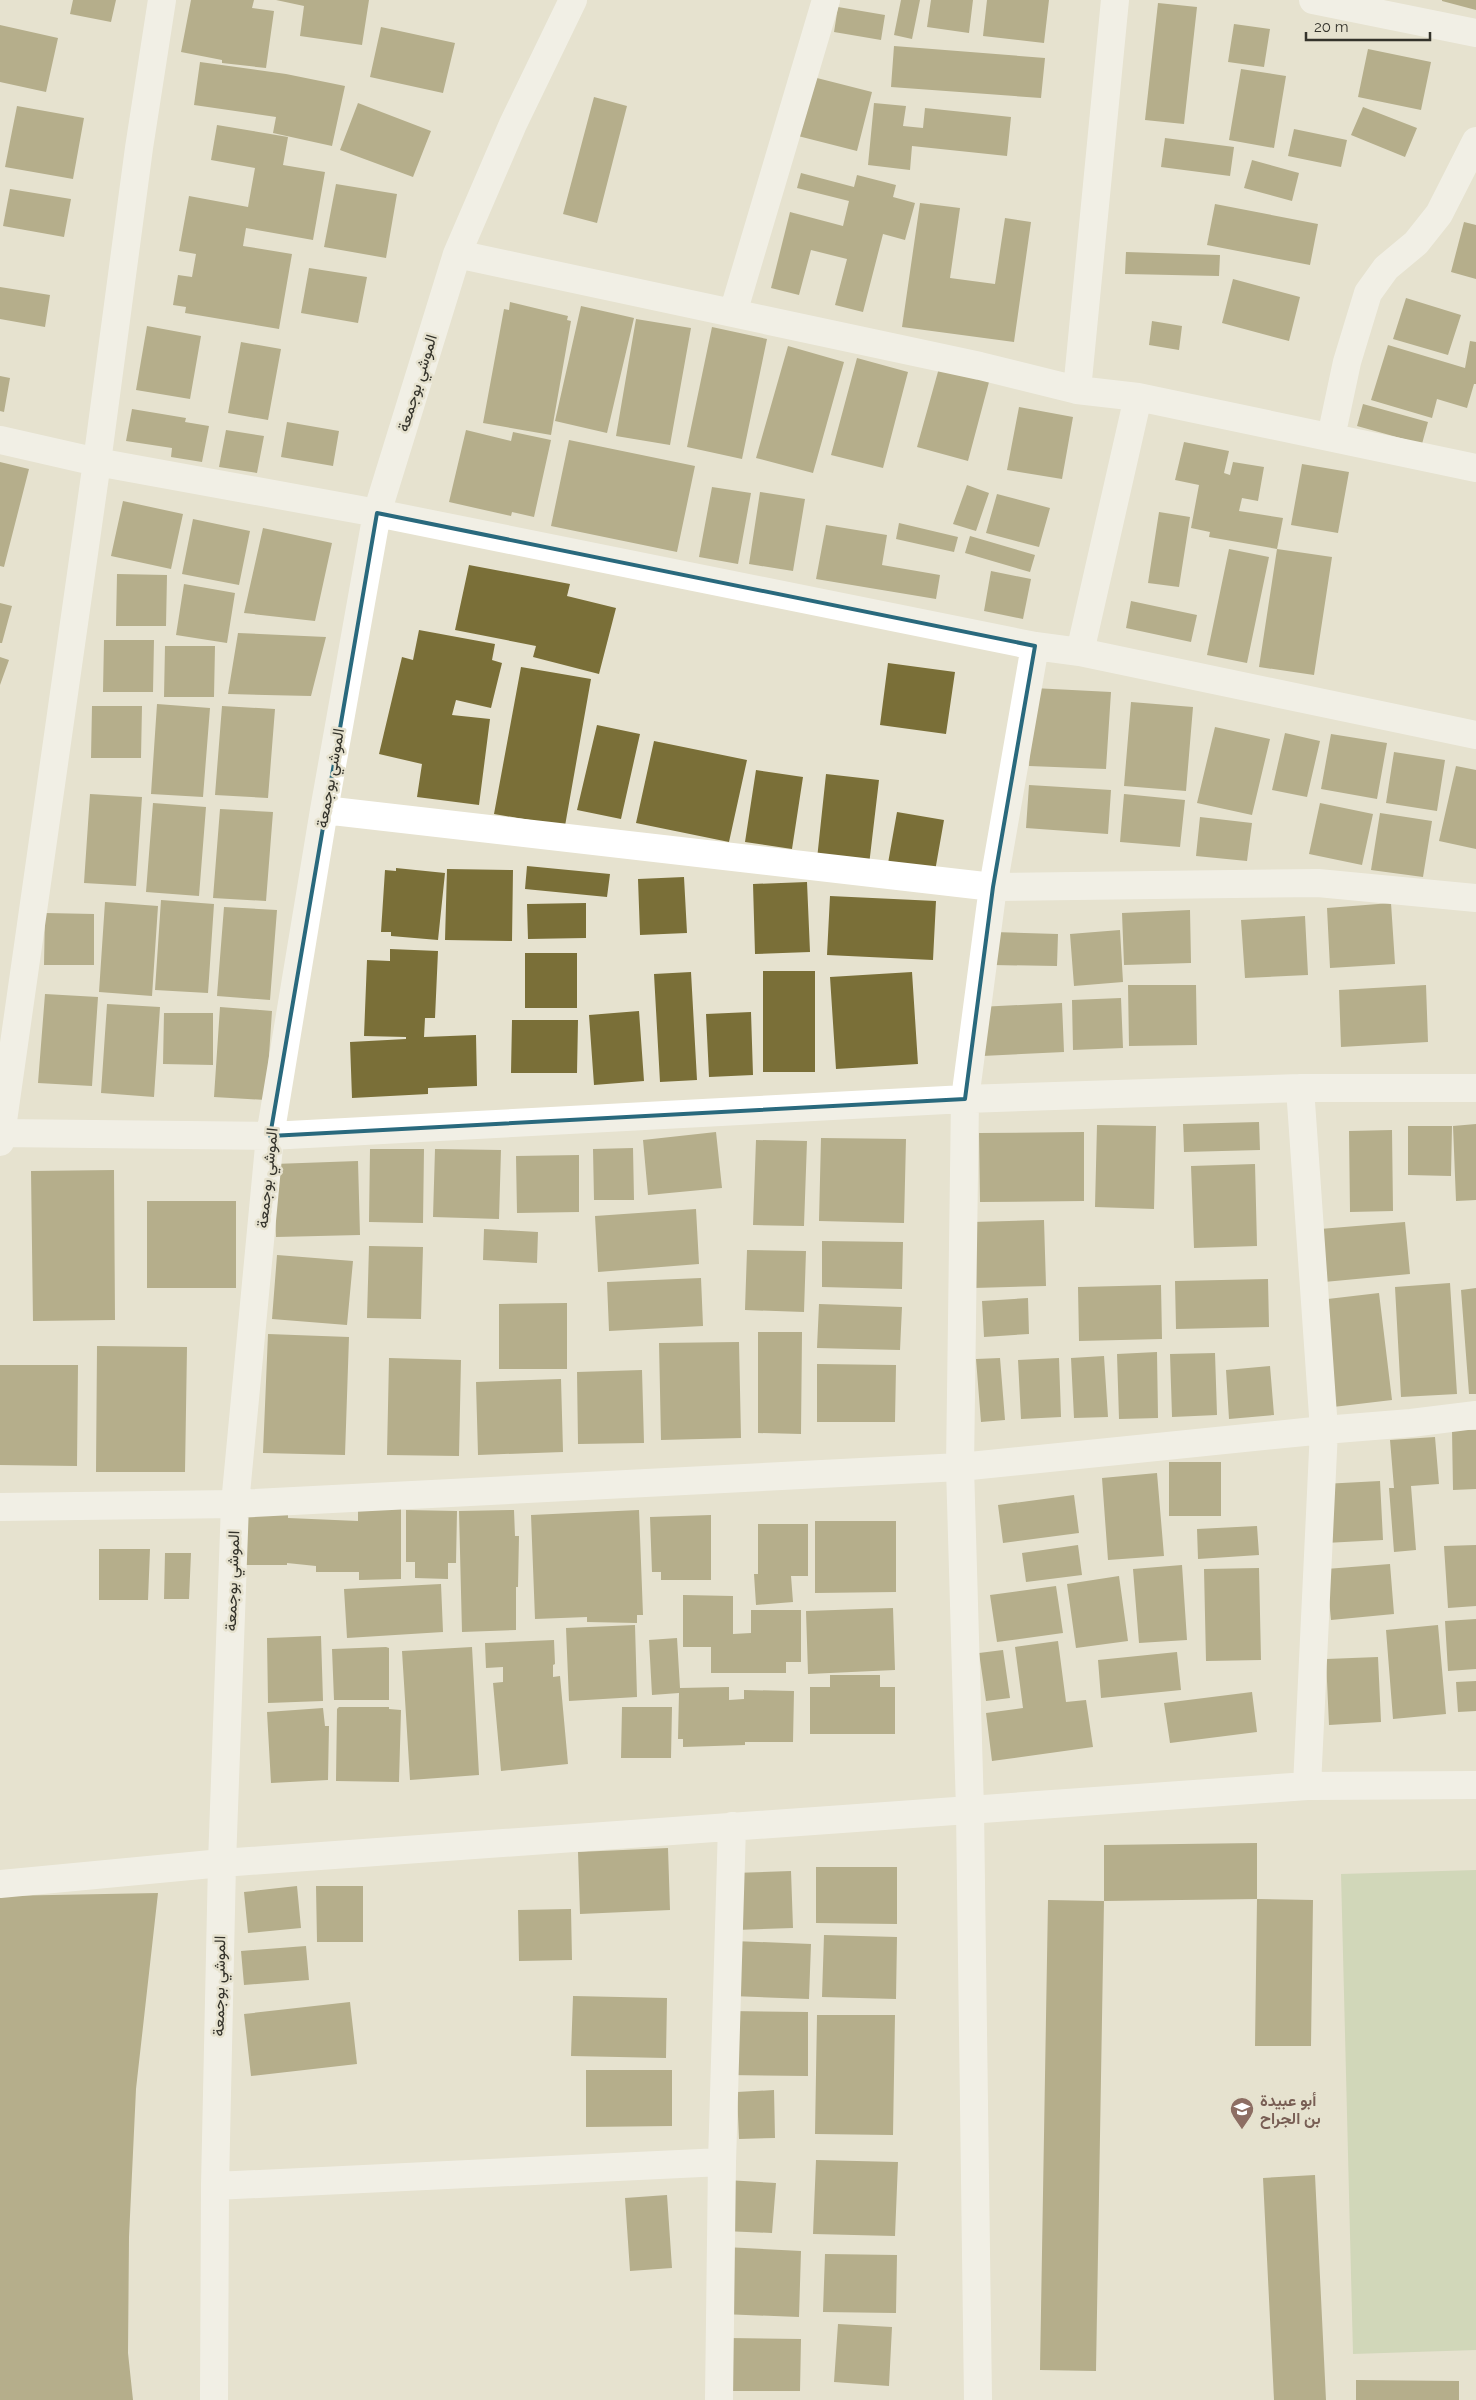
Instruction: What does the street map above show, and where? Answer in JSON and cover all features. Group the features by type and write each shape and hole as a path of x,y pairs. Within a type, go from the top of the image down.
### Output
{"street":[{"path":"162,0 139,148 97,462 1,1136 270,1136 965,1100 1300,1088 1476,1088"},
{"name":"الموشي بوجمعة","path":"214,2400 215,2186 222,1863 235,1504 270,1136 324,810 377,514 457,254 513,124 572,0"},
{"path":"733,313 826,0"},
{"path":"1077,390 1115,0"},
{"path":"1313,0 1476,33"},
{"path":"1331,437 1347,362 1368,293 1386,268 1416,243 1439,214 1476,141"},
{"path":"457,254 980,366 1077,390 1138,397 1476,468"},
{"path":"1080,652 1138,397"},
{"path":"0,440 97,462 377,514 1035,646 1080,652 1476,734"},
{"path":"978,2400 970,1810 960,1467 965,1100 993,887 1035,646"},
{"path":"324,810 993,887 1318,883 1476,898"},
{"path":"1300,1088 1324,1430 1307,1786"},
{"path":"0,1507 235,1504 960,1467 1324,1430 1411,1424 1476,1414"},
{"path":"0,1884 222,1863 1307,1786 1476,1785"},
{"path":"719,2400 722,2162 732,1826"},
{"path":"215,2186 722,2162"}],"highlighted area":[{"path":"377,513 1035,646 993,887 965,1099 270,1136"}],"green space":[{"path":"1476,1870 1476,2350 1353,2354 1341,1874"}],"building":[{"path":"73,0 116,0 111,22 70,14"},
{"path":"191,0 254,0 252,8 274,11 266,68 222,63 222,60 181,52"},
{"path":"276,0 369,0 362,45 300,36 304,6"},
{"path":"901,0 920,0 912,39 894,35"},
{"path":"931,0 973,0 969,33 927,27"},
{"path":"987,0 1049,0 1044,43 983,36"},
{"path":"1442,0 1476,0 1476,10 1442,1"},
{"path":"1158,3 1197,7 1184,124 1145,120"},
{"path":"838,7 885,15 881,40 834,32"},
{"path":"1234,24 1270,29 1264,67 1228,62"},
{"path":"0,25 58,38 46,92 0,82"},
{"path":"381,27 455,43 443,93 370,77"},
{"path":"894,46 1045,58 1041,98 891,87"},
{"path":"1368,49 1431,62 1421,110 1358,97"},
{"path":"200,62 286,74 345,86 332,146 273,133 276,117 194,105"},
{"path":"1241,69 1286,76 1274,148 1229,140"},
{"path":"813,77 872,92 857,151 798,136"},
{"path":"594,97 627,106 597,223 563,214"},
{"path":"358,103 431,131 413,177 340,150"},
{"path":"874,103 906,106 903,126 923,128 925,108 1011,117 1007,156 912,146 910,170 868,165"},
{"path":"17,106 84,118 73,179 5,167"},
{"path":"1363,107 1417,128 1405,157 1351,135"},
{"path":"217,125 288,137 283,165 325,172 313,240 246,228 243,246 292,254 279,329 185,313 186,307 173,305 178,275 192,277 196,254 179,251 189,196 248,207 255,168 211,160"},
{"path":"1294,129 1347,140 1341,167 1288,156"},
{"path":"1165,138 1234,147 1230,176 1161,167"},
{"path":"1252,160 1299,173 1292,201 1244,188"},
{"path":"801,173 854,187 857,175 896,185 893,197 915,203 905,240 883,234 863,312 835,305 847,259 811,250 799,295 771,288 790,212 843,226 849,201 797,188"},
{"path":"336,184 397,194 386,258 324,247"},
{"path":"10,189 71,199 64,237 3,226"},
{"path":"920,203 960,208 950,278 995,284 1005,218 1031,222 1014,342 902,327"},
{"path":"1215,204 1318,224 1310,265 1207,245"},
{"path":"1464,222 1476,225 1476,279 1451,272"},
{"path":"1126,252 1220,255 1219,276 1125,274"},
{"path":"309,268 367,277 358,323 301,313"},
{"path":"1233,279 1300,297 1289,341 1222,323"},
{"path":"0,287 50,295 45,327 0,319"},
{"path":"1406,298 1461,315 1448,355 1393,339"},
{"path":"510,302 568,316 567,320 571,321 551,435 483,423 504,309 509,310"},
{"path":"581,306 634,318 607,433 555,421"},
{"path":"636,319 691,328 670,445 616,436"},
{"path":"1152,321 1182,326 1179,350 1149,345"},
{"path":"147,326 201,336 190,399 136,390"},
{"path":"712,327 767,339 742,459 687,447"},
{"path":"1470,341 1476,342 1476,384 1474,384 1467,408 1437,399 1432,418 1371,400 1388,345 1465,368"},
{"path":"241,342 281,349 268,420 228,413"},
{"path":"788,346 844,362 813,473 756,458"},
{"path":"857,358 908,372 883,468 831,455"},
{"path":"939,368 989,382 968,461 917,447"},
{"path":"0,376 10,378 4,412 0,411"},
{"path":"1363,404 1428,422 1422,444 1357,426"},
{"path":"1019,407 1073,417 1062,479 1007,470"},
{"path":"132,409 186,418 185,422 209,426 202,462 171,457 172,448 126,441"},
{"path":"287,422 339,431 333,466 281,457"},
{"path":"226,430 264,436 257,473 219,467"},
{"path":"466,430 511,441 513,432 551,440 534,517 512,512 511,516 449,502"},
{"path":"569,440 695,466 677,552 551,526"},
{"path":"1184,442 1229,451 1224,473 1230,475 1233,462 1264,467 1258,501 1242,498 1239,511 1283,518 1277,549 1209,537 1210,532 1191,528 1199,485 1175,480"},
{"path":"0,462 29,469 4,567 0,566"},
{"path":"1302,464 1349,472 1338,533 1291,525"},
{"path":"967,485 989,493 976,531 953,524"},
{"path":"712,487 751,493 738,564 699,557"},
{"path":"760,492 805,499 793,571 749,564"},
{"path":"997,494 1050,508 1039,547 986,533"},
{"path":"123,501 183,514 171,569 111,556"},
{"path":"1159,512 1190,517 1179,587 1148,583"},
{"path":"193,519 250,531 239,585 182,574"},
{"path":"899,523 958,537 954,552 896,539"},
{"path":"826,525 887,535 882,565 940,575 936,599 816,579"},
{"path":"263,528 332,543 315,621 244,613"},
{"path":"970,536 1035,555 1030,572 965,553"},
{"path":"1229,549 1269,557 1247,663 1207,655"},
{"path":"1277,549 1332,557 1314,675 1259,667"},
{"path":"469,565 570,584 567,596 616,608 599,674 533,657 536,646 455,630"},
{"path":"991,571 1031,579 1023,619 984,611"},
{"path":"117,574 167,575 166,626 116,626"},
{"path":"184,584 235,593 227,643 176,635"},
{"path":"1131,601 1197,615 1191,642 1126,628"},
{"path":"0,603 12,606 2,643 0,643"},
{"path":"419,630 495,644 492,660 502,663 491,708 456,700 452,715 490,719 479,805 417,797 422,764 379,754 402,657 413,660"},
{"path":"238,633 326,637 311,696 228,694"},
{"path":"104,640 154,640 153,692 103,692"},
{"path":"165,646 215,646 214,697 164,697"},
{"path":"0,657 9,660 0,685"},
{"path":"888,663 955,672 946,734 880,725"},
{"path":"521,667 591,679 565,826 494,814"},
{"path":"1033,688 1111,692 1106,769 1029,766"},
{"path":"1131,702 1193,707 1186,791 1124,786"},
{"path":"157,704 210,708 203,797 151,794"},
{"path":"92,706 142,706 141,758 91,758"},
{"path":"222,706 275,709 268,798 215,795"},
{"path":"597,725 640,734 621,819 577,810"},
{"path":"1215,727 1270,739 1252,815 1197,803"},
{"path":"1285,733 1320,741 1307,797 1272,790"},
{"path":"1331,734 1387,743 1377,799 1321,789"},
{"path":"654,741 747,760 729,842 636,823"},
{"path":"1394,752 1445,760 1437,811 1386,803"},
{"path":"1456,766 1476,770 1476,849 1439,841"},
{"path":"756,770 803,777 792,849 745,842"},
{"path":"826,774 879,780 869,865 817,859"},
{"path":"1029,785 1111,790 1108,834 1026,828"},
{"path":"90,794 142,797 136,886 84,883"},
{"path":"1124,794 1185,800 1180,847 1120,842"},
{"path":"153,803 206,807 199,896 146,892"},
{"path":"1320,803 1373,814 1362,865 1309,854"},
{"path":"220,809 273,812 266,901 213,898"},
{"path":"897,812 944,820 934,877 887,869"},
{"path":"1380,813 1432,821 1423,877 1371,870"},
{"path":"1200,817 1252,823 1247,861 1196,856"},
{"path":"527,866 610,874 607,897 525,889"},
{"path":"396,868 445,873 438,940 391,936 391,932 381,932 385,870 396,871"},
{"path":"447,869 513,870 512,941 445,940"},
{"path":"684,877 687,933 640,935 638,879"},
{"path":"807,882 810,952 755,954 753,884"},
{"path":"830,896 936,901 933,960 827,955"},
{"path":"161,900 214,904 208,993 155,990"},
{"path":"105,902 158,906 152,996 99,992"},
{"path":"586,903 586,938 528,939 527,904"},
{"path":"1391,903 1395,964 1330,968 1327,908"},
{"path":"224,907 277,910 270,1000 217,996"},
{"path":"1190,910 1191,963 1124,965 1122,913"},
{"path":"45,913 94,914 94,965 44,965"},
{"path":"1305,916 1308,975 1245,978 1241,920"},
{"path":"1120,930 1123,982 1074,986 1070,934"},
{"path":"994,932 1058,934 1057,966 993,965"},
{"path":"390,949 438,951 435,1018 425,1018 424,1037 476,1035 477,1086 428,1088 428,1094 352,1098 350,1042 406,1039 406,1037 364,1036 367,960 390,961"},
{"path":"525,953 577,953 577,1008 525,1008"},
{"path":"763,971 815,971 815,1072 763,1072"},
{"path":"691,972 697,1080 660,1082 654,974"},
{"path":"912,972 918,1064 836,1069 830,977"},
{"path":"1128,985 1196,985 1197,1045 1129,1046"},
{"path":"1426,985 1428,1042 1341,1047 1339,990"},
{"path":"45,994 98,997 92,1086 38,1083"},
{"path":"1121,998 1123,1048 1073,1050 1072,1000"},
{"path":"1062,1003 1064,1052 982,1056 979,1007"},
{"path":"107,1004 160,1007 154,1097 101,1093"},
{"path":"220,1007 272,1011 266,1100 214,1097"},
{"path":"639,1011 644,1081 594,1085 589,1015"},
{"path":"751,1012 753,1075 709,1077 706,1014"},
{"path":"164,1013 213,1013 213,1065 163,1064"},
{"path":"512,1020 578,1020 577,1073 511,1073"},
{"path":"1259,1122 1260,1150 1184,1152 1183,1124"},
{"path":"1476,1124 1476,1200 1456,1201 1453,1126"},
{"path":"1097,1125 1156,1126 1154,1209 1095,1207"},
{"path":"1408,1126 1452,1126 1451,1176 1408,1175"},
{"path":"1392,1130 1393,1211 1350,1212 1349,1131"},
{"path":"716,1132 722,1188 648,1195 643,1140"},
{"path":"1084,1132 1084,1201 980,1202 979,1133"},
{"path":"821,1138 906,1139 904,1223 819,1221"},
{"path":"756,1140 807,1141 804,1226 753,1225"},
{"path":"633,1148 634,1200 594,1200 593,1149"},
{"path":"370,1149 424,1149 423,1223 369,1222"},
{"path":"435,1149 501,1150 499,1219 433,1217"},
{"path":"579,1155 579,1212 517,1213 516,1156"},
{"path":"358,1161 360,1235 276,1237 274,1164"},
{"path":"1255,1164 1257,1246 1194,1248 1191,1166"},
{"path":"114,1170 115,1320 33,1321 31,1171"},
{"path":"147,1201 236,1201 236,1288 147,1288"},
{"path":"696,1209 699,1264 598,1272 595,1216"},
{"path":"1044,1220 1046,1286 973,1288 972,1222"},
{"path":"1405,1222 1410,1274 1324,1282 1320,1229"},
{"path":"484,1229 538,1232 537,1263 483,1260"},
{"path":"822,1241 903,1242 902,1289 822,1287"},
{"path":"369,1246 423,1247 421,1319 367,1318"},
{"path":"747,1250 806,1251 804,1312 745,1310"},
{"path":"277,1255 353,1261 347,1325 272,1319"},
{"path":"701,1278 703,1326 609,1331 607,1282"},
{"path":"1268,1279 1269,1327 1176,1329 1175,1281"},
{"path":"1450,1283 1457,1394 1401,1397 1395,1287"},
{"path":"1161,1285 1162,1339 1079,1341 1078,1287"},
{"path":"1476,1288 1476,1394 1469,1394 1461,1290"},
{"path":"1379,1293 1392,1400 1333,1407 1319,1300"},
{"path":"1028,1298 1029,1334 984,1337 982,1301"},
{"path":"567,1303 567,1369 499,1369 499,1304"},
{"path":"819,1304 902,1307 900,1350 817,1348"},
{"path":"758,1332 802,1332 801,1434 758,1433"},
{"path":"268,1334 349,1337 345,1455 263,1453"},
{"path":"739,1342 741,1438 661,1440 659,1343"},
{"path":"97,1346 187,1347 185,1472 96,1472"},
{"path":"1157,1352 1158,1418 1119,1419 1117,1354"},
{"path":"1215,1353 1217,1415 1172,1417 1170,1354"},
{"path":"1104,1356 1108,1417 1074,1418 1071,1358"},
{"path":"389,1358 461,1360 459,1456 387,1455"},
{"path":"1000,1358 1005,1420 981,1422 976,1359"},
{"path":"1059,1358 1061,1417 1021,1419 1018,1360"},
{"path":"817,1364 896,1365 895,1422 817,1422"},
{"path":"0,1365 78,1365 77,1466 0,1465"},
{"path":"1270,1366 1274,1415 1229,1419 1226,1370"},
{"path":"642,1370 644,1443 578,1444 577,1372"},
{"path":"561,1379 563,1452 478,1455 476,1382"},
{"path":"1452,1430 1476,1430 1476,1489 1453,1490"},
{"path":"1435,1437 1439,1484 1411,1486 1416,1550 1394,1552 1389,1488 1394,1488 1390,1440"},
{"path":"1169,1462 1221,1462 1221,1516 1169,1516"},
{"path":"1157,1473 1164,1556 1108,1560 1102,1478"},
{"path":"1380,1481 1383,1540 1325,1543 1323,1484"},
{"path":"1074,1495 1079,1533 1003,1543 998,1505"},
{"path":"401,1508 401,1579 359,1580 359,1572 316,1572 316,1566 287,1563 287,1565 237,1565 238,1513 288,1513 288,1518 358,1521 358,1509"},
{"path":"406,1510 457,1511 456,1563 448,1563 448,1579 415,1578 415,1562 406,1562"},
{"path":"514,1510 515,1536 519,1536 516,1630 462,1632 459,1511"},
{"path":"639,1510 643,1615 637,1615 637,1623 587,1622 587,1617 535,1619 531,1515"},
{"path":"711,1515 711,1580 661,1580 661,1572 652,1572 650,1517"},
{"path":"815,1521 896,1521 896,1592 815,1593"},
{"path":"758,1524 808,1524 808,1576 791,1576 793,1602 756,1605 754,1574 758,1574"},
{"path":"1257,1526 1259,1555 1198,1559 1197,1529"},
{"path":"1078,1545 1082,1575 1026,1582 1022,1553"},
{"path":"1476,1545 1476,1606 1448,1608 1444,1546"},
{"path":"99,1549 150,1549 148,1600 99,1600"},
{"path":"165,1553 191,1553 189,1599 164,1599"},
{"path":"1390,1564 1394,1614 1331,1620 1326,1569"},
{"path":"1182,1565 1187,1640 1139,1643 1133,1569"},
{"path":"1259,1568 1261,1660 1206,1661 1204,1569"},
{"path":"1119,1576 1128,1641 1076,1648 1067,1584"},
{"path":"441,1584 443,1632 347,1638 344,1589"},
{"path":"1056,1586 1063,1633 997,1642 990,1595"},
{"path":"683,1595 733,1596 733,1634 751,1633 751,1610 801,1610 801,1662 786,1662 786,1673 711,1673 711,1647 683,1647"},
{"path":"893,1608 895,1670 808,1674 806,1611"},
{"path":"1476,1619 1476,1669 1448,1671 1445,1621"},
{"path":"635,1625 637,1697 569,1701 566,1628"},
{"path":"1438,1625 1446,1714 1393,1719 1386,1630"},
{"path":"321,1636 323,1701 268,1703 267,1638"},
{"path":"677,1638 680,1688 729,1687 729,1700 744,1699 744,1690 794,1691 793,1742 745,1742 745,1745 683,1747 683,1739 678,1739 679,1693 652,1695 649,1640"},
{"path":"554,1640 555,1664 553,1665 553,1677 560,1676 568,1764 501,1771 493,1683 503,1682 503,1667 486,1668 485,1643"},
{"path":"1058,1641 1066,1702 1086,1700 1093,1747 992,1761 986,1713 1023,1708 1015,1647"},
{"path":"472,1647 479,1775 410,1780 402,1651"},
{"path":"389,1648 389,1700 334,1700 332,1649"},
{"path":"1003,1650 1010,1698 986,1701 979,1653"},
{"path":"1177,1652 1181,1690 1101,1698 1098,1660"},
{"path":"1378,1657 1381,1722 1329,1725 1326,1659"},
{"path":"830,1675 880,1675 880,1687 895,1687 895,1734 810,1734 810,1687 830,1687"},
{"path":"1476,1681 1476,1711 1458,1712 1456,1682"},
{"path":"1252,1692 1257,1732 1170,1743 1164,1703"},
{"path":"339,1707 389,1707 389,1709 401,1710 399,1782 336,1781 337,1709"},
{"path":"622,1707 672,1707 671,1758 621,1758"},
{"path":"323,1708 325,1726 329,1726 328,1780 271,1783 267,1712"},
{"path":"1257,1843 1257,1899 1104,1901 1104,1845"},
{"path":"668,1848 670,1910 580,1914 578,1852"},
{"path":"816,1867 897,1867 897,1924 816,1923"},
{"path":"791,1871 793,1928 736,1930 734,1873"},
{"path":"297,1886 301,1928 248,1933 244,1892"},
{"path":"316,1886 363,1886 363,1942 317,1942"},
{"path":"158,1893 136,2089 129,2237 128,2353 133,2400 0,2400 0,1896"},
{"path":"1257,1899 1313,1900 1311,2046 1255,2046"},
{"path":"1048,1900 1104,1901 1096,2371 1040,2370"},
{"path":"571,1909 572,1960 519,1961 518,1910"},
{"path":"824,1935 897,1937 896,1999 822,1997"},
{"path":"734,1941 811,1944 809,1999 732,1996"},
{"path":"306,1946 309,1980 244,1985 241,1951"},
{"path":"573,1996 667,1998 666,2058 571,2056"},
{"path":"350,2002 357,2064 251,2076 244,2014"},
{"path":"729,2011 808,2012 808,2076 728,2075"},
{"path":"817,2015 895,2015 893,2135 815,2134"},
{"path":"586,2070 672,2070 672,2126 586,2127"},
{"path":"774,2090 775,2138 739,2139 737,2092"},
{"path":"816,2160 898,2162 895,2236 813,2234"},
{"path":"1315,2175 1326,2400 1274,2400 1263,2178"},
{"path":"727,2180 776,2183 772,2233 724,2231"},
{"path":"667,2195 672,2268 630,2271 625,2198"},
{"path":"725,2247 801,2251 799,2317 722,2314"},
{"path":"825,2254 897,2255 896,2313 823,2312"},
{"path":"838,2324 892,2327 889,2386 834,2382"},
{"path":"728,2338 801,2339 800,2391 727,2391"},
{"path":"1356,2380 1459,2381 1459,2400 1356,2400"}],"place":[{"name":"أبو عبيدة بن الجراح","path":"1242,2130"}]}
